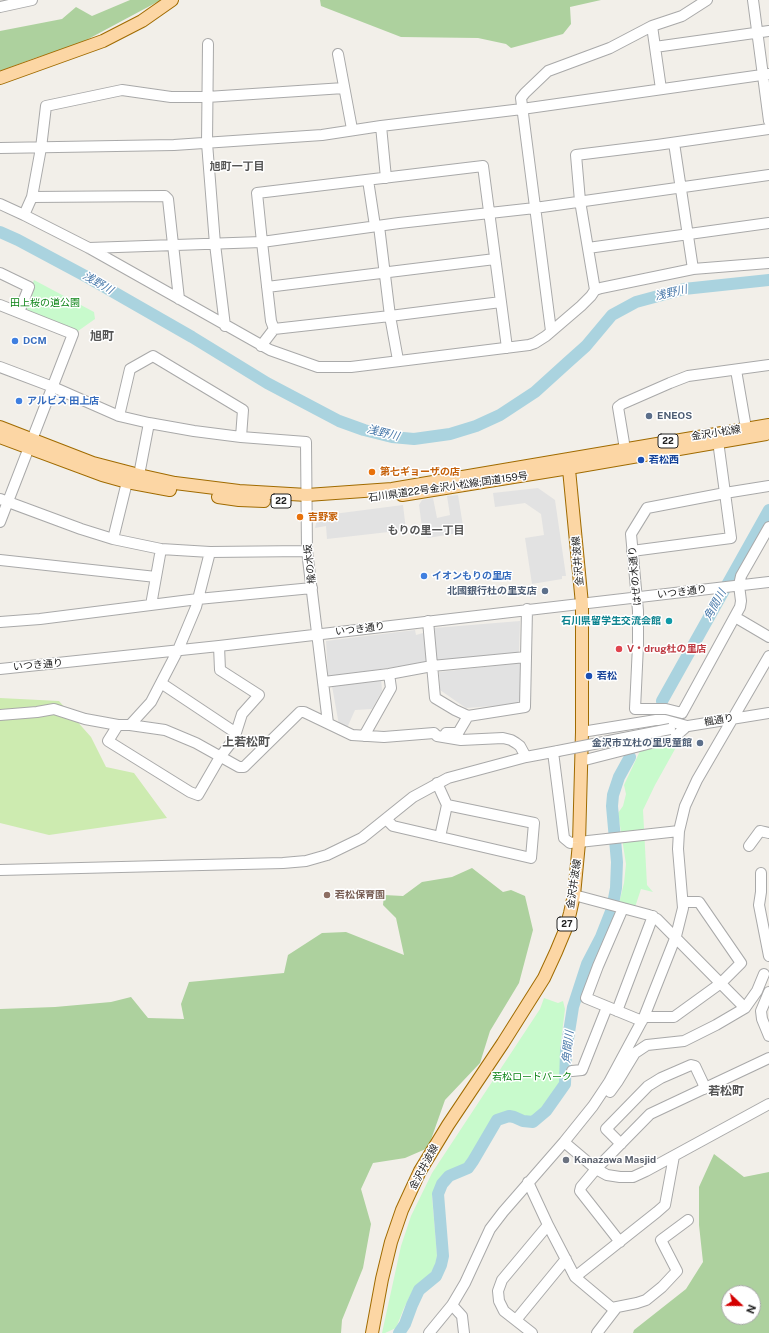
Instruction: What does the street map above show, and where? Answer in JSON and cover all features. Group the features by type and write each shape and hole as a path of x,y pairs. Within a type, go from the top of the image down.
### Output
{"main road":[{"path":"0,78 103,41 142,21 172,0"},
{"name":"金沢小松線","path":"568,463 625,449 769,425"},
{"name":"22","path":"0,427 31,444 139,475 175,483 307,498"},
{"name":"金沢小松線","path":"568,463 769,433"},
{"name":"石川県道22号金沢小松線;国道159号","path":"0,437 31,444 102,475 127,482 239,500 390,497 568,463"},
{"name":"金沢井波線","path":"372,1333 382,1279 391,1242 402,1210 420,1171 448,1125 503,1043 544,978 563,934 574,895 579,843 582,732 582,604 568,463"}],"street":[{"path":"3,4 32,0"},
{"path":"551,331 521,98 524,93 548,71 610,48 652,26 682,16 707,0"},
{"path":"753,0 766,75 769,121"},
{"path":"652,26 661,89"},
{"path":"655,47 769,31"},
{"path":"208,44 207,143 215,244 225,326"},
{"path":"338,54 352,130"},
{"path":"0,148 174,145 322,134 522,109 766,75"},
{"path":"24,215 32,197 41,148 46,106 122,90 171,97 207,97 344,88"},
{"path":"381,126 386,178"},
{"path":"0,204 88,248 261,346 318,367 351,367 398,360 507,348 535,343 582,306 594,290 580,201 576,155 769,129"},
{"path":"674,143 693,270"},
{"path":"274,329 267,287 257,193 483,166 507,348"},
{"path":"88,248 262,242 489,212 536,208 769,175"},
{"path":"368,180 385,272 390,316 398,360"},
{"path":"32,197 165,196 168,199 179,299"},
{"path":"588,248 769,223"},
{"path":"267,287 495,259"},
{"path":"594,290 646,278 693,270 769,263"},
{"path":"0,273 29,286 19,312"},
{"path":"261,346 274,329 501,302"},
{"path":"0,304 73,334 31,444 4,500 0,522"},
{"path":"0,367 53,387 119,416 194,431 240,437 243,410 153,356 130,369 119,416"},
{"path":"625,449 618,407 622,404 688,376 769,365"},
{"path":"736,370 746,428"},
{"path":"139,475 149,423"},
{"name":"楡の木坂","path":"240,437 306,442 307,551 328,723"},
{"path":"632,551 731,538 718,441"},
{"path":"113,539 127,482"},
{"name":"はぜの木通り","path":"735,617 682,713 666,709 635,709 638,646 637,598 631,534 647,508 769,486"},
{"path":"4,500 81,529 113,539 161,549 210,552 307,551"},
{"path":"735,586 765,541 769,527"},
{"path":"151,605 161,549"},
{"path":"130,725 151,702 178,650 198,599 210,552"},
{"path":"0,560 156,576"},
{"path":"735,586 769,582"},
{"path":"735,586 741,601 735,617 769,637"},
{"name":"いつき通り","path":"0,669 219,646 735,586"},
{"path":"0,622 40,619 198,599 312,588"},
{"path":"428,621 435,698 468,716 525,707 527,610"},
{"path":"118,725 108,741 190,792 198,795 220,757 234,738 242,714 259,695 220,670 219,646"},
{"path":"566,1144 609,1082 643,1019 676,936 680,921 683,902 678,849 678,831 685,806 697,780 769,656"},
{"path":"324,682 389,674 432,666 526,657"},
{"path":"364,736 391,688 389,674"},
{"path":"161,683 236,733"},
{"path":"0,715 54,709 85,719 118,725 130,725 165,730 196,743 239,767 244,767 300,712 304,712 328,723 352,736 384,738 434,733 458,733 468,716"},
{"name":"楓通り","path":"0,870 283,863 306,861 343,849 362,838 413,797 448,778 521,760 526,757 670,729 769,713"},
{"path":"582,732 656,720 665,720 687,726"},
{"path":"581,761 668,739 678,734 687,726"},
{"path":"434,733 437,736 461,740 503,738 511,740 520,746 526,757"},
{"path":"555,752 564,838 570,843 609,840 678,831"},
{"path":"437,783 447,805 440,837"},
{"path":"386,819 393,826 531,858 534,823 447,805"},
{"path":"750,846 760,831 769,833"},
{"path":"761,873 759,905 769,956"},
{"path":"574,895 653,916 663,923 745,1008"},
{"path":"617,906 586,998 617,1011 643,1019 674,1017 721,983 741,962 699,902 683,902"},
{"path":"617,1011 653,916"},
{"path":"429,1333 452,1305 465,1283 490,1229 502,1212 528,1182 566,1144 618,1081 635,1053 647,1045 684,1041 745,1008 757,991 764,974"},
{"path":"769,992 761,1011 762,1019 769,1036"},
{"path":"572,1071 582,1070 607,1007"},
{"path":"620,1242 580,1191 581,1187 596,1169 650,1114 769,1058"},
{"path":"621,1144 606,1129 648,1086 661,1078 691,1065 694,1066 704,1089"},
{"path":"566,1144 596,1169 607,1175 633,1177 768,1108"},
{"path":"575,1277 665,1205 674,1156"},
{"path":"528,1182 575,1277 612,1308 646,1300 662,1287 677,1271 661,1240 688,1220"},
{"path":"532,1333 504,1310 498,1301 498,1291 502,1280 548,1225"},
{"path":"516,1320 566,1259"},
{"path":"452,1305 462,1316 464,1333"},
{"path":"597,1333 618,1307"}],"green space":[{"path":"130,0 161,0 77,45 0,71 0,31 62,19 76,7 92,16"},
{"path":"320,0 601,0 570,7 571,24 563,34 511,48 506,44 478,38 401,37 321,6"},
{"name":"田上桜の道公園","path":"34,280 94,312 95,319 78,331 26,312 24,308"},
{"path":"0,698 59,701 91,737 106,767 134,773 167,818 49,835 0,823"},
{"path":"684,733 643,810 647,885 653,892 641,889 635,907 619,903 624,883 626,864 618,813 623,806 626,794 624,785 640,751 667,742"},
{"path":"472,868 503,892 511,890 525,896 533,930 519,983 490,1031 480,1063 445,1100 428,1148 405,1158 373,1163 361,1189 371,1224 363,1268 342,1320 341,1333 0,1333 0,1009 55,1007 111,1002 131,997 148,1018 184,1019 181,1004 189,982 284,973 288,955 322,933 346,932 404,955 396,918 383,905 384,895 403,896 422,882 452,877"},
{"name":"若松ロードパーク","path":"544,998 558,1003 563,1001 565,1009 560,1049 561,1060 566,1074 565,1084 546,1111 533,1122 523,1121 509,1116 497,1120 466,1163 444,1174 437,1183 432,1196 437,1255 436,1264 430,1274 414,1288 396,1328 382,1333 401,1246 411,1216 432,1173 540,1009"},
{"path":"714,1154 744,1177 769,1172 769,1333 633,1333 634,1330 686,1289 703,1262 699,1225 699,1187"}],"shaded area":[{"path":"538,488 555,500 566,576 562,576 562,579 532,584 525,538 544,535 541,514 525,503 495,507 493,493"},
{"path":"458,495 464,532 428,538 423,534 419,505 422,500 433,498 437,518 450,515 447,496"},
{"path":"403,505 406,530 327,539 326,526 315,528 318,516"},
{"path":"520,621 519,653 435,663 434,628"},
{"path":"415,630 416,635 423,633 428,662 328,677 326,641"},
{"path":"520,663 520,704 466,708 440,690 439,672"},
{"path":"381,677 382,691 372,709 355,710 347,728 339,725 332,686"}],"waterway":[{"name":"浅野川","path":"0,232 89,278 192,337 267,383 339,421 364,430 392,437 414,439 450,434 476,426 500,415 535,392 586,346 612,315 636,302 684,289 769,280"},
{"name":"角間川","path":"662,701 769,510"},
{"name":"角間川","path":"399,1333 405,1324 419,1290 436,1276 441,1265 443,1256 438,1194 442,1184 449,1176 468,1168 497,1120 509,1116 523,1121 533,1122 546,1111 565,1084 566,1051 573,1007 587,964 601,937 612,909 616,888 617,862 612,806 613,795 619,777 630,757"}],"place":[{"name":"DCM","path":"15,341"},
{"name":"アルビス 田上店","path":"19,401"},
{"name":"ENEOS","path":"649,416"},
{"name":"若松西","path":"641,460"},
{"name":"第七ギョーザの店","path":"372,472"},
{"name":"吉野家","path":"300,517"},
{"name":"イオンもりの里店","path":"424,576"},
{"name":"北國銀行杜の里支店","path":"545,591"},
{"name":"石川県留学生交流会館","path":"669,621"},
{"name":"V・drug杜の里店","path":"619,649"},
{"name":"若松","path":"589,676"},
{"name":"金沢市立杜の里児童館","path":"700,743"},
{"name":"若松保育園","path":"327,895"},
{"name":"Kanazawa Masjid","path":"566,1160"}],"district":[{"name":"旭町一丁目","path":"237,167"},
{"name":"旭町","path":"102,336"},
{"name":"もりの里一丁目","path":"426,531"},
{"name":"上若松町","path":"246,742"},
{"name":"若松町","path":"726,1091"}]}
